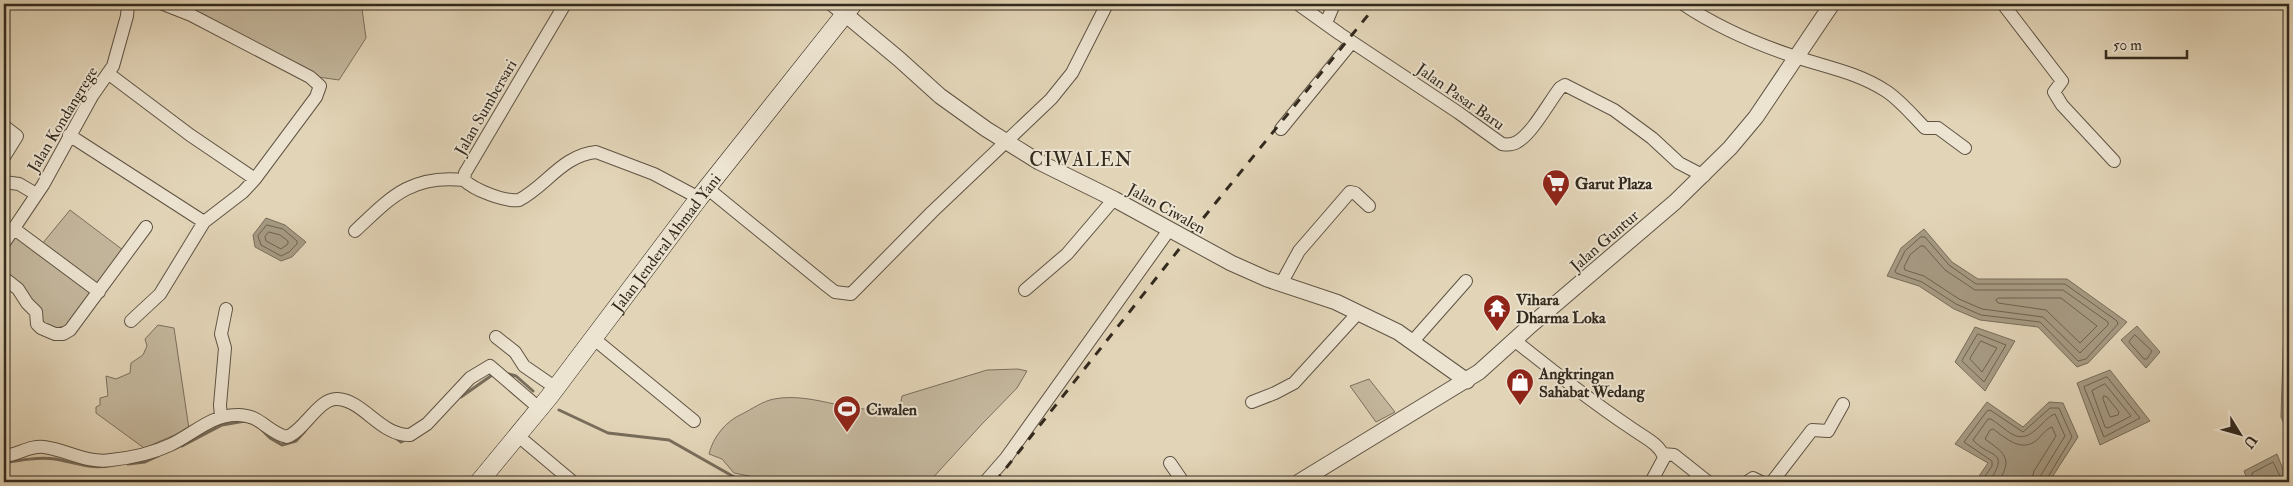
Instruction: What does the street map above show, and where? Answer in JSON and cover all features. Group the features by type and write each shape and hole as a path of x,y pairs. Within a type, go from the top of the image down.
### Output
{"main road":[{"name":"Jalan Jenderal Ahmad Yani","path":"480,482 555,388 844,7"}],"street":[{"name":"Jalan Kondangrege","path":"4,243 36,194 92,96 108,74 118,54 128,16 128,4"},
{"path":"131,321 160,294 204,222 243,192 255,178 316,97 320,86 310,77 191,15 164,4"},
{"name":"Jalan Sumbersari","path":"565,4 465,173 464,180 470,186 480,190 513,201 519,200 559,168 588,153 596,152 703,193"},
{"path":"703,193 835,292 851,294 932,212 1051,99 1072,73 1106,4"},
{"path":"1281,129 1356,45 1298,4"},
{"path":"1326,23 1334,4"},
{"path":"1683,4 1720,26 1795,57 1834,67 1875,84 1887,91 1925,128 1938,128 1965,148"},
{"name":"Jalan Guntur","path":"1299,482 1468,381 1704,176 1756,118 1832,4"},
{"path":"2004,4 2057,72 2062,81 2054,92 2062,105 2114,161"},
{"name":"Jalan Ciwalen","path":"844,7 940,96 1040,162 1114,198 1231,264 1281,284 1336,302 1398,332 1468,381"},
{"name":"Jalan Pasar Baru","path":"1356,45 1459,113 1502,144 1510,145 1518,142 1560,88 1565,85 1614,110 1652,138 1679,164 1704,176"},
{"path":"108,74 190,135 255,178"},
{"path":"4,126 17,138 4,158"},
{"path":"69,135 204,222"},
{"path":"355,231 385,204 407,188 430,179 464,180"},
{"path":"4,182 19,184 36,194"},
{"path":"1281,284 1299,251 1350,192 1355,193 1369,206"},
{"path":"1025,290 1067,254 1114,198"},
{"path":"4,278 18,289 26,303 36,312 37,324 40,328 55,334 63,334 70,330 146,227"},
{"path":"13,228 99,292"},
{"path":"985,482 1012,450 1169,230"},
{"path":"1413,341 1466,280"},
{"path":"221,417 220,405 225,350 222,334 226,309"},
{"path":"1252,402 1294,383 1358,313"},
{"path":"496,337 515,352 524,366 555,388"},
{"path":"593,338 694,421"},
{"path":"1514,340 1587,399 1650,440 1663,454 1674,455 1708,482"},
{"path":"4,456 32,447 43,447 98,461 111,460 148,452 171,444 221,417 238,415 254,417 280,436 287,437 299,430 312,415 330,400 340,399 349,402 389,430 410,435 427,424 470,378 490,366 540,407"},
{"path":"1772,482 1812,430 1828,431 1843,404"},
{"path":"517,435 573,482"},
{"path":"1651,482 1662,463 1663,454"},
{"path":"1170,462 1183,482"},
{"path":"1747,482 1753,478 1761,482"}],"shaded area":[{"path":"193,4 351,4 362,9 366,38 339,80 318,77 193,11"},
{"path":"70,210 123,250 66,326 55,328 43,323 4,273 4,253 16,231 42,244"},
{"path":"158,325 174,328 189,429 144,448 96,413 96,407 100,405 100,398 108,396 106,376 116,379 130,373 131,363 143,355 147,346 145,339"},
{"name":"Ciwalen","path":"1018,369 1027,371 1017,388 929,482 780,482 734,473 722,459 709,454 717,436 726,425 736,417 770,400 806,399 867,409 883,409 900,406 902,396 987,370"},
{"path":"1369,379 1395,412 1376,422 1350,386"}],"water":[{"path":"266,218 285,225 306,242 292,257 281,261 255,247 253,235"},
{"path":"1924,229 1952,262 1978,279 2067,279 2127,322 2088,363 2077,367 2038,327 1980,320 1954,309 1919,286 1887,276 1901,248"},
{"path":"2289,267 2289,435 2281,417 2285,293"},
{"path":"2137,326 2160,352 2146,368 2121,340"},
{"path":"1975,327 2015,341 1985,391 1955,362"},
{"path":"2110,370 2150,421 2100,445 2077,383"},
{"path":"1987,402 2023,427 2049,402 2063,403 2078,437 2049,482 1975,482 1988,463 1955,444"},
{"path":"2277,454 2288,482 2248,482 2244,471"}],"waterway":[{"path":"461,397 495,373"},
{"path":"505,373 516,376 533,391"},
{"path":"559,410 608,433 669,440 743,482"},
{"path":"182,446 222,425 245,421"},
{"path":"262,430 270,438 282,445 296,441 305,431"},
{"path":"396,438 401,442 407,439"},
{"path":"128,464 145,462 158,456"},
{"path":"4,463 49,458 87,466 107,466"}],"railway":[{"path":"1192,232 1377,4"},
{"path":"995,482 1180,248"}],"place":[{"name":"Garut Plaza","path":"1556,207"},
{"name":"Vihara Dharma Loka","path":"1497,332"},
{"name":"Angkringan Sahabat Wedang","path":"1520,406"},
{"name":"Ciwalen","path":"847,433"}],"district":[{"name":"CIWALEN","path":"1081,159"}]}
